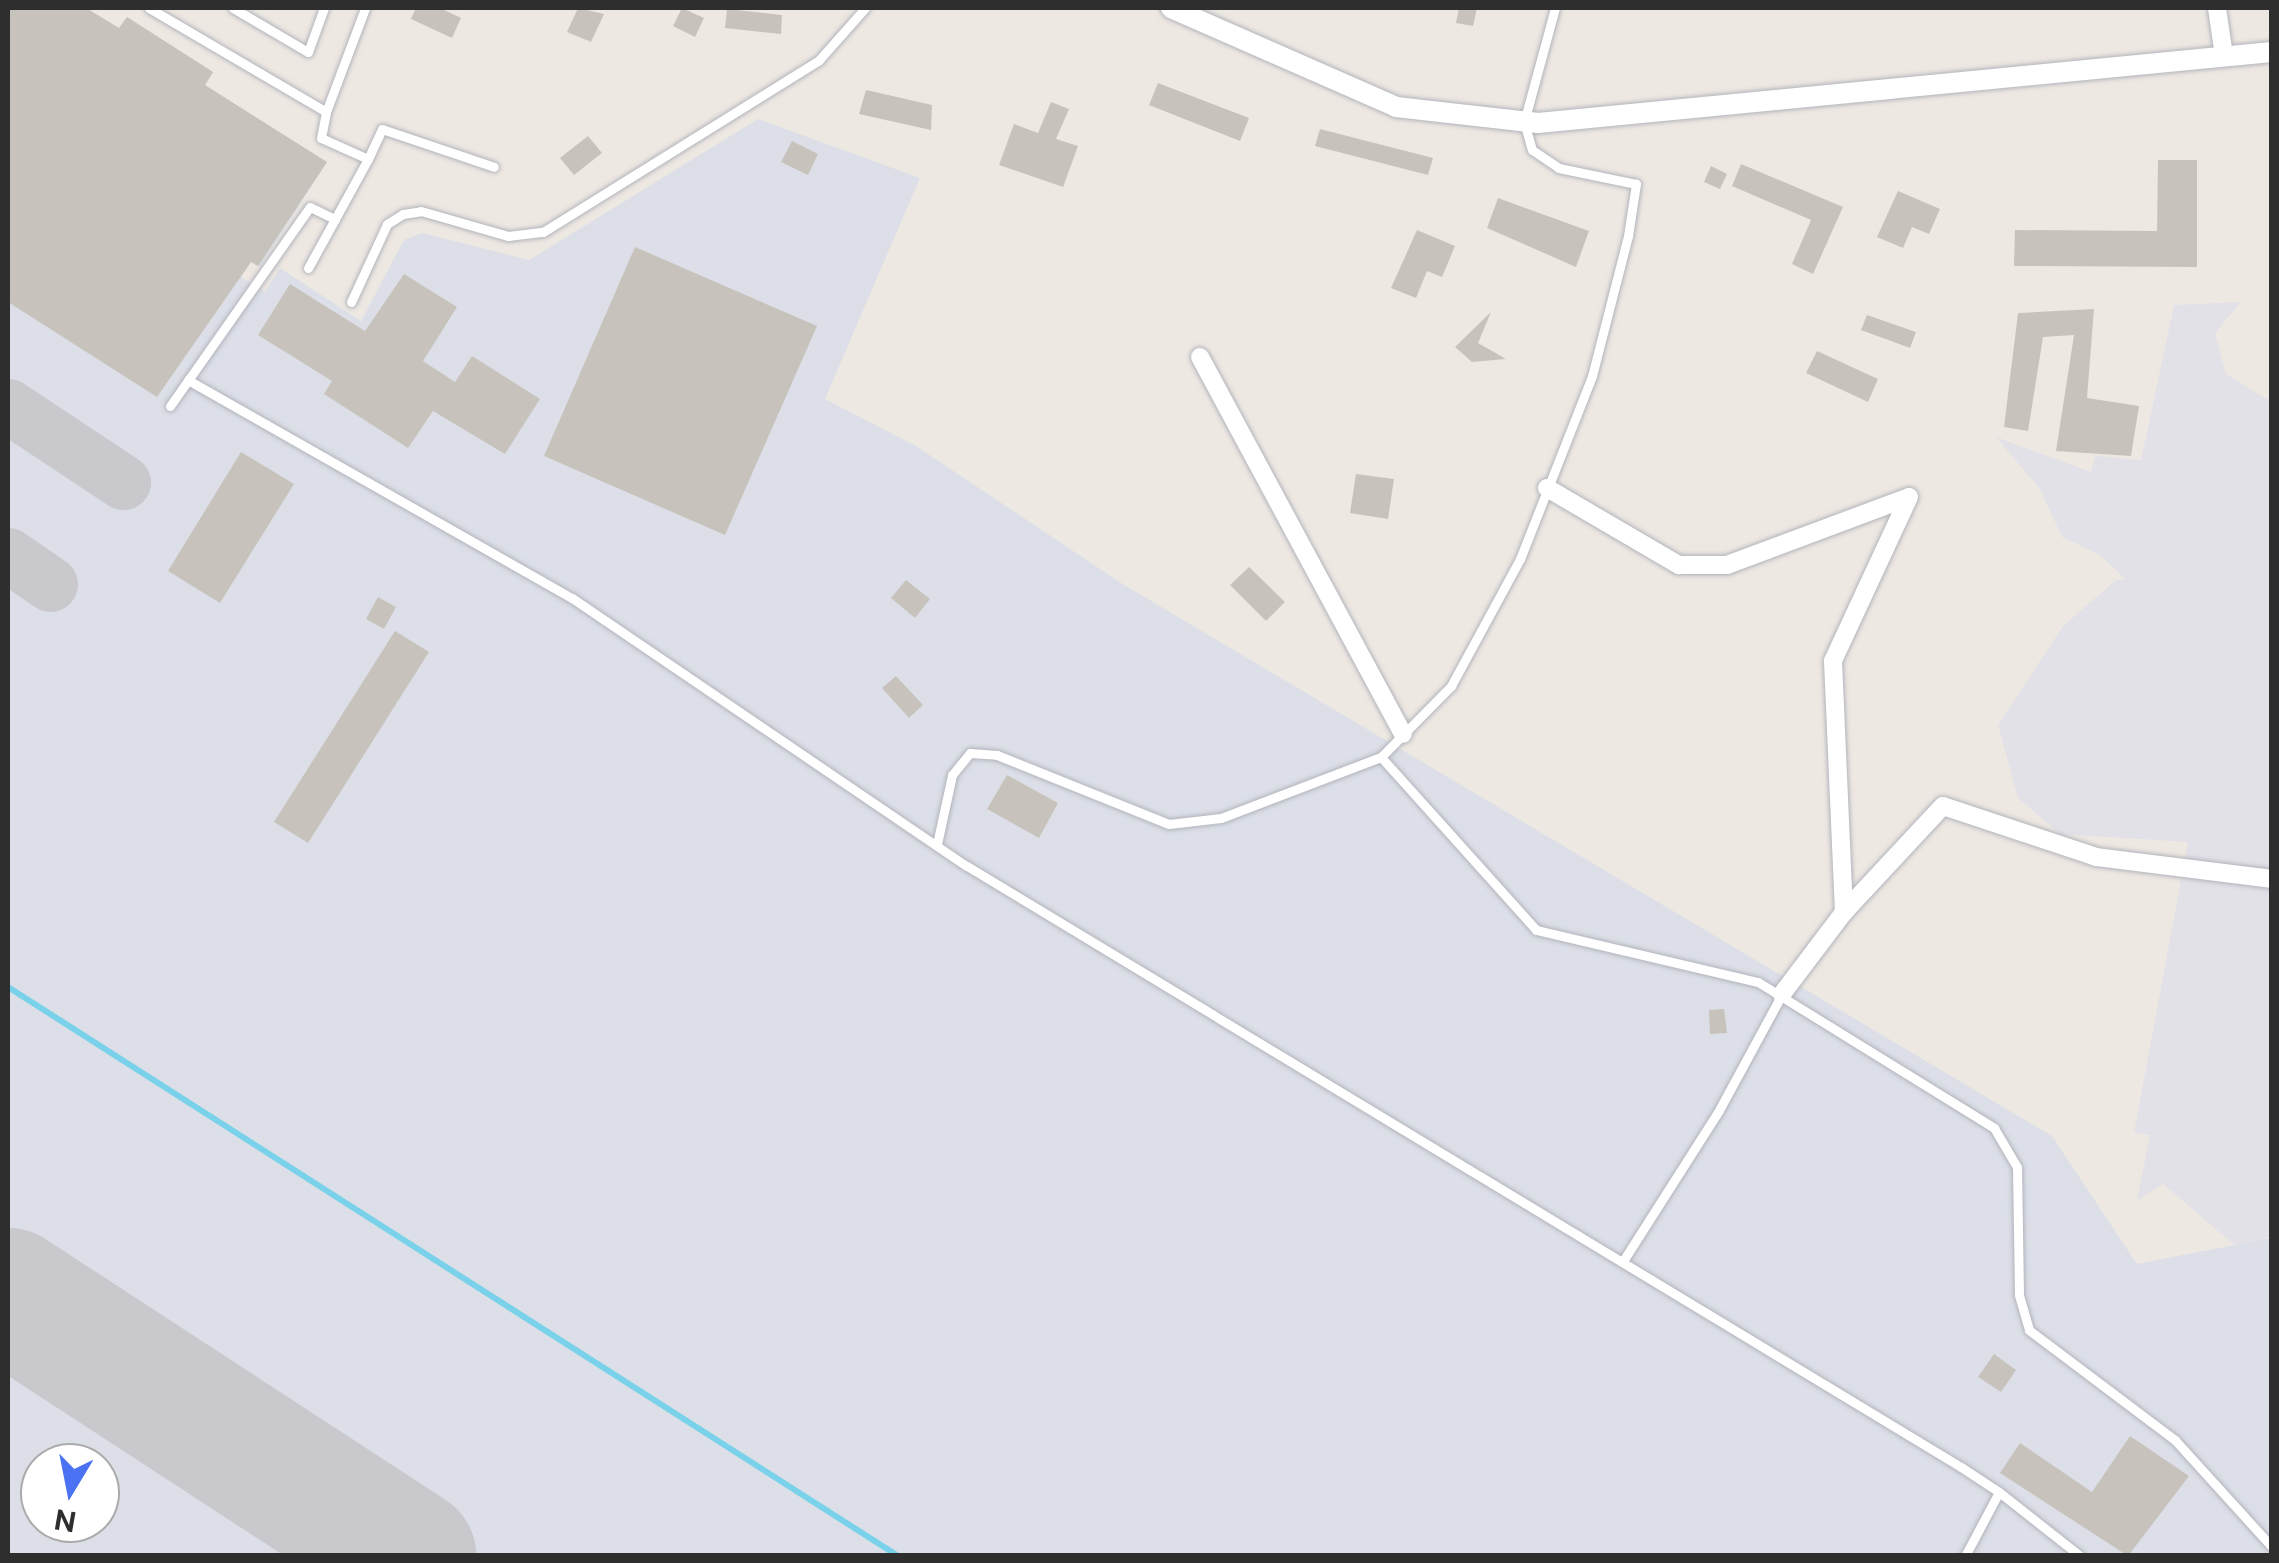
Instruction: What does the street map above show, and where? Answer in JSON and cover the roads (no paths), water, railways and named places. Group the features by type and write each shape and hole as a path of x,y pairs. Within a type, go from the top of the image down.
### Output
{"street":[{"path":"1171,8 1396,107 1524,122 2272,52"},
{"path":"2217,8 2224,56"},
{"path":"1200,356 1404,734"},
{"path":"1547,488 1679,564 1727,565 1909,497 1833,661 1844,912"},
{"path":"1782,994 1844,912 1943,806 2096,857 2272,879"}],"lane":[{"path":"149,8 326,112"},
{"path":"233,8 308,52 324,8"},
{"path":"365,8 326,112 322,138 368,160"},
{"path":"351,302 387,224 403,214 422,211 508,236 542,232 819,60 865,8"},
{"path":"937,844 952,776 970,754 997,755 1170,824 1221,818 1381,756 1451,686 1520,559 1592,376 1636,184 1544,162 1532,150 1524,122 1555,8"},
{"path":"308,268 382,128 494,167"},
{"path":"170,406 310,207 335,219"},
{"path":"188,380 572,598 937,844 1999,1492 2080,1556"},
{"path":"1381,756 1536,930 1732,974 1782,994 2004,1138 2017,1167 2019,1295 2029,1330 2175,1440 2272,1547"},
{"path":"1623,1262 1718,1112 1782,994"},
{"path":"1965,1556 1999,1492"}],"waterway":[{"path":"8,987 898,1556"}]}
